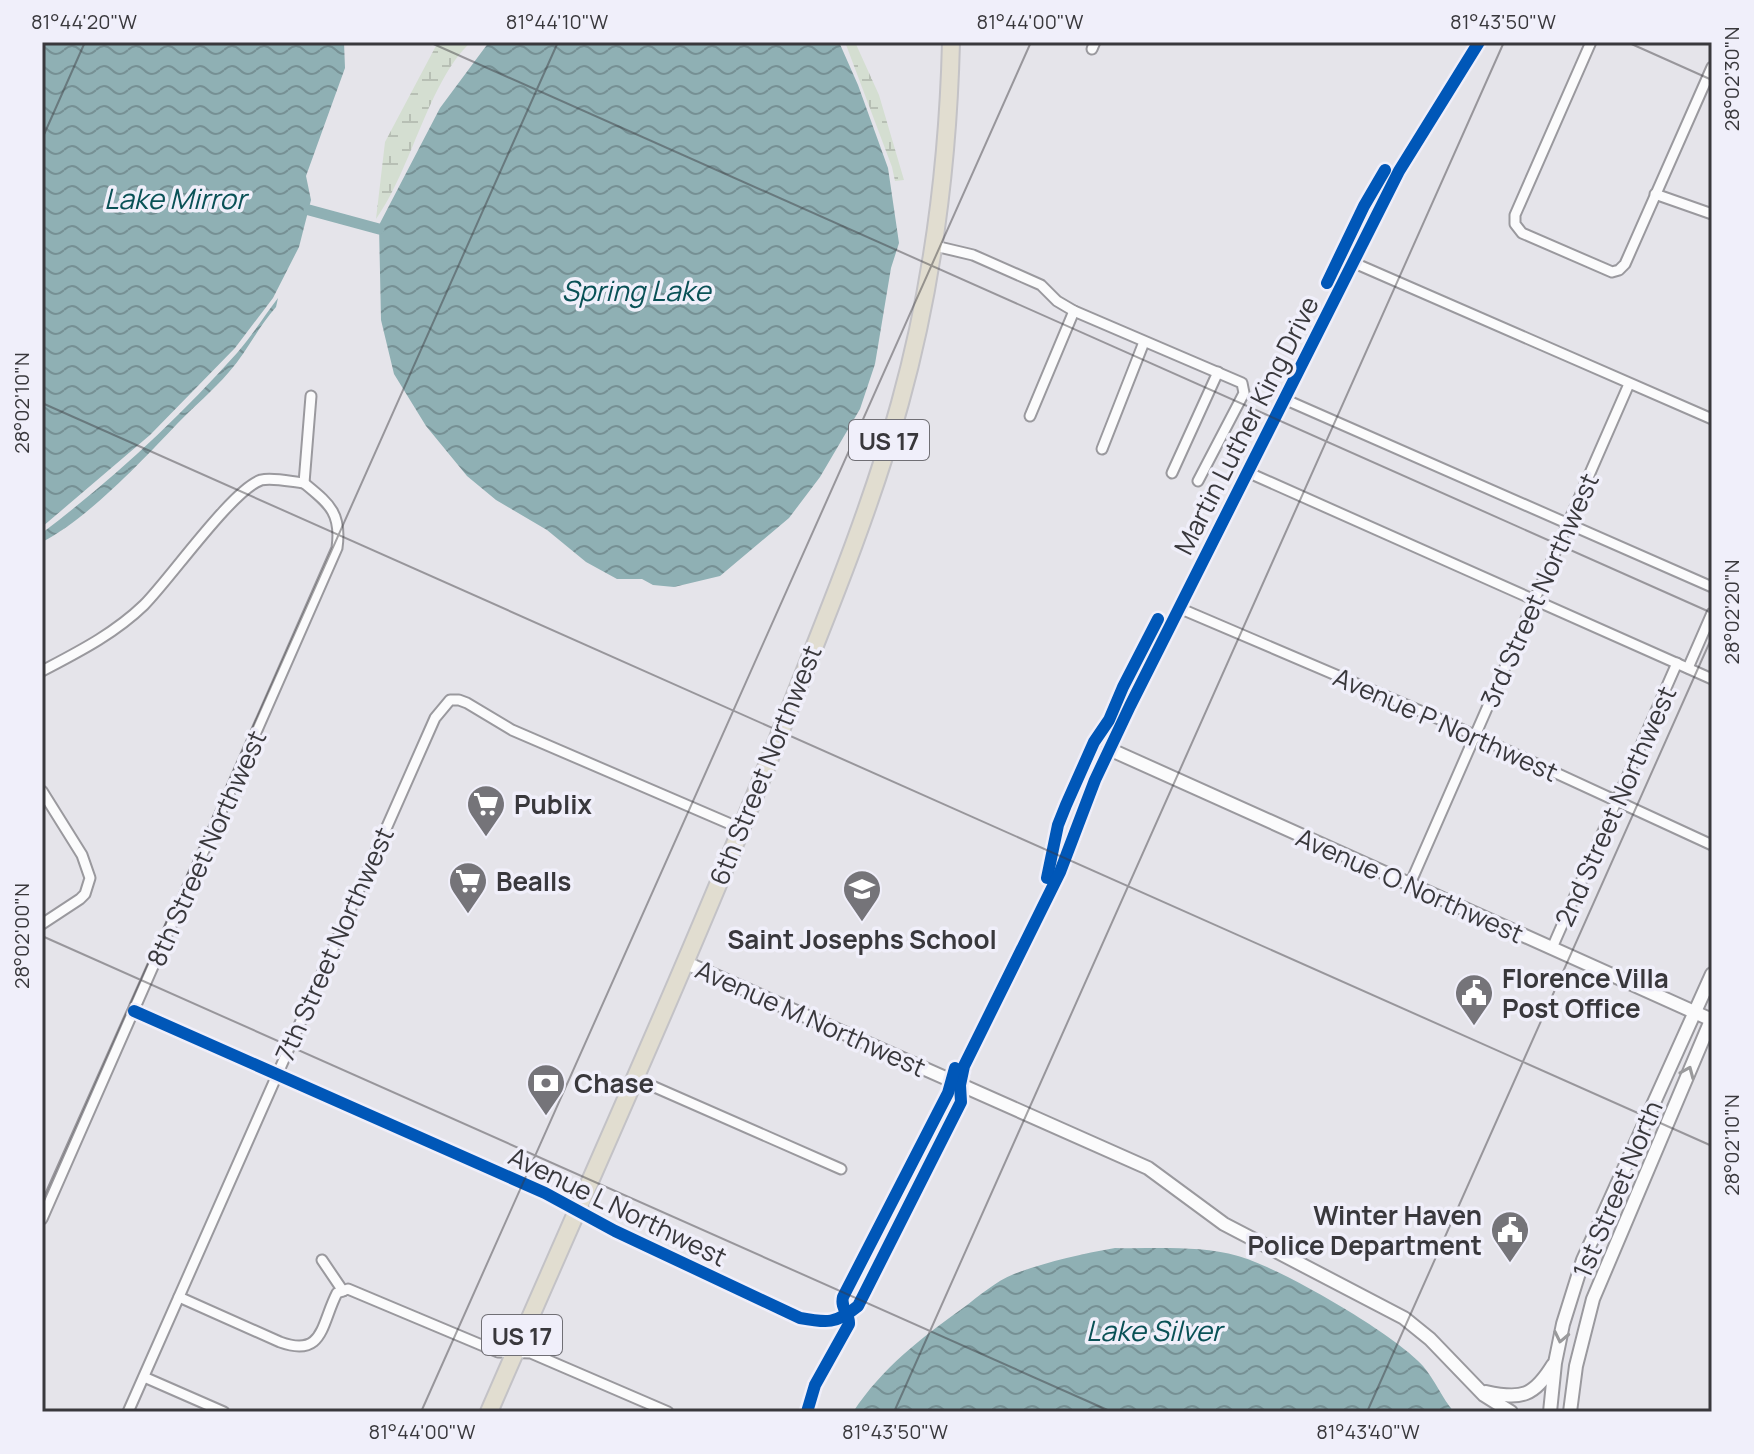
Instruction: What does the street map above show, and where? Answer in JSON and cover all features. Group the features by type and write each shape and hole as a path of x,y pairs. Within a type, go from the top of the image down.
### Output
{"highway":[{"name":"6th Street Northwest","path":"489,1412 742,829 883,458 910,364 935,246 946,151 951,42"}],"street":[{"name":"Martin Luther King Drive","path":"960,1085 964,1066 1071,847 1109,749 1179,608 1399,171 1479,42"},
{"path":"1591,42 1515,215 1516,225 1522,233 1612,272 1625,264 1712,67"},
{"path":"1655,194 1712,214"},
{"path":"935,246 973,255 1041,285 1057,301 1074,311 1242,383 1244,393 1198,481"},
{"path":"1352,262 1712,419"},
{"path":"1030,416 1074,311"},
{"path":"1102,449 1144,342"},
{"path":"1172,473 1218,372"},
{"name":"3rd Street Northwest","path":"1410,884 1629,384"},
{"path":"42,671 100,640 123,623 159,589 240,496 261,480 304,483 311,396"},
{"path":"1284,399 1712,587"},
{"path":"1247,472 1712,679"},
{"name":"8th Street Northwest","path":"42,1219 337,548 337,521 331,506 304,483"},
{"name":"Avenue P Northwest","path":"1179,608 1475,736 1712,845"},
{"name":"2nd Street Northwest","path":"1688,668 1712,613"},
{"name":"2nd Street Northwest","path":"1552,948 1677,663"},
{"name":"7th Street Northwest","path":"128,1412 435,718 450,700 467,703 512,730 742,829"},
{"name":"Avenue O Northwest","path":"1109,749 1712,1019"},
{"path":"42,791 82,855 90,878 80,899 42,924"},
{"name":"Avenue M Northwest","path":"684,962 1148,1168 1224,1224 1404,1318 1430,1339 1482,1393 1511,1412"},
{"name":"1st Street North","path":"1550,1412 1555,1363 1588,1247 1712,974"},
{"name":"Avenue L Northwest","path":"134,1011 545,1193 615,1231 800,1318 827,1323 847,1315 858,1306 961,1102 960,1085"},
{"name":"1st Street North","path":"1570,1412 1576,1366 1593,1299 1712,1019"},
{"path":"634,1078 841,1169"},
{"path":"322,1260 343,1291"},
{"path":"179,1297 295,1348 312,1345 337,1293 348,1289 498,1352 531,1353 568,1367 668,1412"},
{"path":"1573,1292 1593,1299"},
{"path":"1482,1393 1504,1396 1529,1394 1555,1363"},
{"path":"144,1377 224,1412"},
{"path":"1482,1393 1494,1412"}],"green space":[{"path":"438,42 471,42 443,79 400,176 376,219 385,142"},
{"path":"845,42 855,42 879,95 904,180 895,181"}],"water":[{"name":"Lake Mirror","path":"42,42 344,42 345,68 306,176 311,200 299,247 273,298 235,348 150,435 42,527"},
{"name":"Spring Lake","path":"489,42 839,42 858,85 888,168 899,243 891,268 875,364 860,409 820,477 789,518 720,576 674,587 653,585 642,579 617,579 586,562 547,530 496,500 467,476 426,426 394,374 381,320 379,225 440,108"},
{"path":"278,298 276,307 217,386 113,489 77,519 42,542 42,533 119,470 191,402 242,346"},
{"name":"Lake Silver","path":"1115,1248 1192,1249 1223,1253 1280,1273 1363,1320 1409,1353 1427,1371 1454,1412 853,1412 877,1381 903,1355 988,1289 1014,1274 1051,1262"}],"waterway":[{"path":"309,210 379,229"}],"cycle path":[{"path":"134,1011 545,1193 615,1231 800,1318 831,1321 850,1312 858,1306 961,1102 960,1085 964,1066 1060,872 1095,780 1130,706 1399,171 1479,42"},
{"path":"1327,283 1385,170"},
{"path":"1047,878 1058,825 1066,805 1094,742 1109,720 1158,619"},
{"path":"807,1412 815,1385 849,1324 843,1297 948,1093 955,1068"}],"place":[{"name":"Publix","path":"486,838"},
{"name":"Bealls","path":"468,915"},
{"name":"Saint Josephs School","path":"862,923"},
{"name":"Florence Villa Post Office","path":"1474,1027"},
{"name":"Chase","path":"546,1117"},
{"name":"Winter Haven Police Department","path":"1510,1264"}]}
